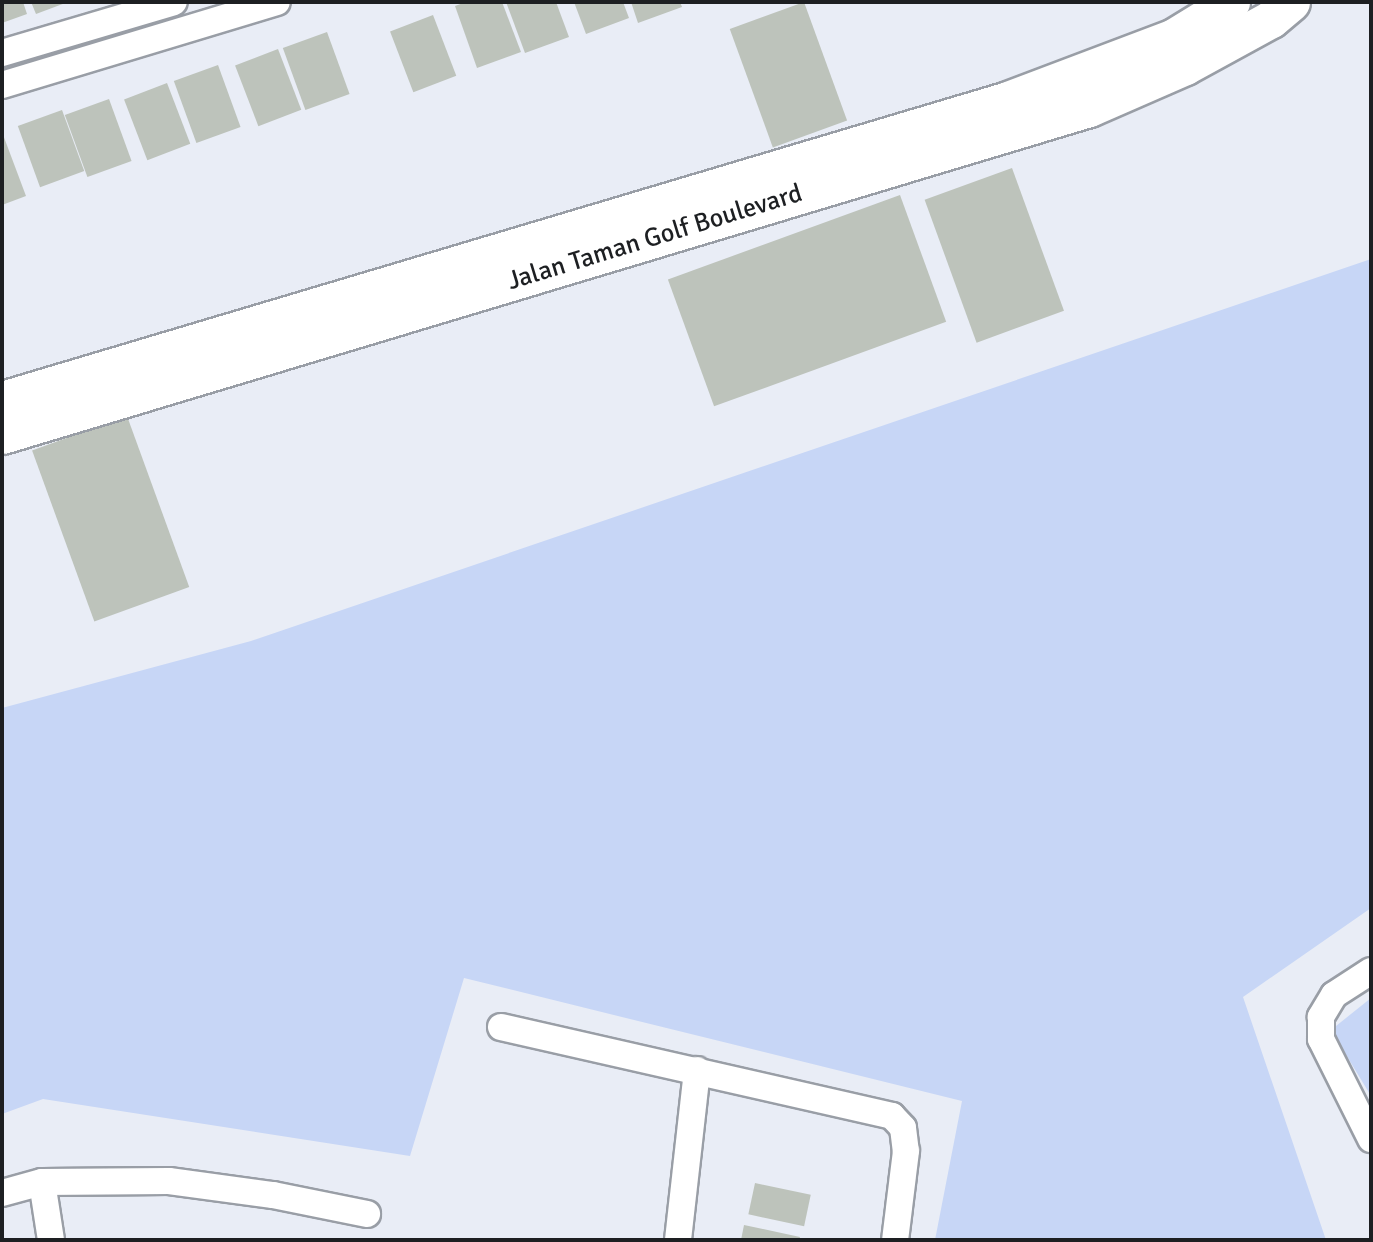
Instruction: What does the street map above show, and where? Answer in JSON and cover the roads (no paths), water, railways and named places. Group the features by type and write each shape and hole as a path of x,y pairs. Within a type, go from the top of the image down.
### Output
{"street":[{"path":"2,53 174,2"},
{"path":"2,85 277,2"},
{"name":"Jalan Taman Golf Boulevard","path":"2,435 1010,115 1174,37 1231,2"},
{"name":"Jalan Taman Golf Boulevard","path":"2,400 1010,115 1089,108 1185,66 1271,19 1291,2"},
{"path":"1371,971 1334,995 1321,1017 1321,1039 1371,1139"},
{"path":"501,1027 892,1116 903,1128 906,1151 895,1240"},
{"path":"678,1240 697,1070"},
{"path":"2,1193 42,1182 169,1181 273,1195 367,1214"},
{"path":"42,1182 51,1240"}]}
